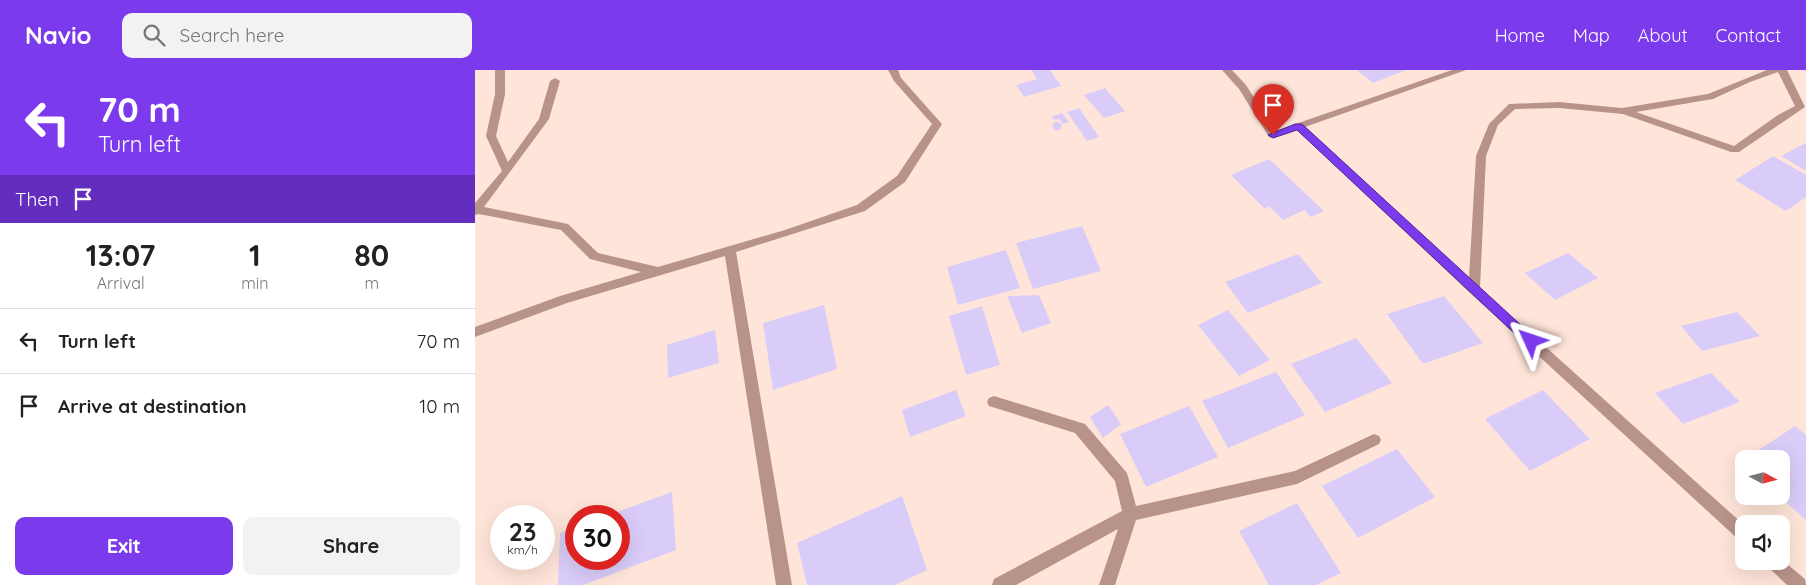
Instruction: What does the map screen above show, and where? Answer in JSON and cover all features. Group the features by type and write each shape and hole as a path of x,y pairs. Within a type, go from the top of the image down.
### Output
{"street":[{"path":"500,70 499,94 491,136 507,172"},
{"path":"475,332 564,299 788,233 861,208 901,180 937,124 897,79 893,70"},
{"path":"1227,70 1243,87 1273,135 1461,70"},
{"path":"1622,111 1709,97 1747,80 1776,70"},
{"path":"1474,290 1481,156 1494,124 1512,106 1559,105 1622,111 1735,150 1781,117 1799,108 1782,70"},
{"path":"555,81 544,119 507,172 476,209 564,227 594,256 657,271"},
{"path":"1298,126 1474,290 1735,527"},
{"path":"730,250 784,585"},
{"path":"994,402 1080,428 1122,478 1130,514 1107,585"},
{"path":"1000,585 1130,514 1297,477 1374,440"},
{"path":"1783,570 1799,585"}],"building":[{"path":"1031,70 1050,70 1061,86 1024,97 1016,85 1037,79"},
{"path":"1357,70 1406,70 1373,83"},
{"path":"1105,88 1125,111 1104,118 1084,95"},
{"path":"1079,108 1099,137 1087,141 1067,112"},
{"path":"1062,113 1069,122 1063,124 1059,119 1054,120 1051,117"},
{"path":"1057,121 1062,126 1057,131 1052,126"},
{"path":"1806,143 1806,171 1781,156"},
{"path":"1773,156 1806,175 1806,197 1786,211 1735,180"},
{"path":"1269,159 1324,211 1311,217 1304,210 1283,220 1269,206 1265,209 1231,175"},
{"path":"1082,226 1101,271 1033,289 1016,243"},
{"path":"1006,250 1020,288 958,305 947,267"},
{"path":"1568,253 1598,278 1555,300 1525,273"},
{"path":"1298,254 1322,283 1248,313 1225,282"},
{"path":"1039,295 1051,323 1022,333 1007,296"},
{"path":"1444,296 1483,343 1423,364 1387,314"},
{"path":"824,305 837,369 773,390 763,323"},
{"path":"982,306 1000,365 966,375 949,316"},
{"path":"1228,310 1270,360 1239,376 1198,325"},
{"path":"1737,312 1760,336 1702,351 1681,326"},
{"path":"715,330 719,363 668,378 667,345"},
{"path":"1356,338 1392,383 1325,412 1291,364"},
{"path":"1276,372 1305,415 1228,448 1202,401"},
{"path":"1711,373 1740,402 1683,424 1655,393"},
{"path":"956,390 966,416 910,437 902,410"},
{"path":"1543,390 1590,439 1530,471 1485,419"},
{"path":"1108,405 1121,424 1103,438 1090,417"},
{"path":"1189,406 1218,457 1146,487 1120,434"},
{"path":"1795,426 1806,435 1806,520 1789,505 1790,450 1759,450"},
{"path":"1397,449 1435,497 1358,538 1322,486"},
{"path":"672,492 676,550 630,567 630,507"},
{"path":"902,496 927,570 895,585 807,585 797,543"},
{"path":"1297,503 1341,573 1316,585 1269,585 1239,531"},
{"path":"565,531 565,570 623,570 583,585 558,585 560,533"}],"route":[{"path":"1273,135 1298,126 1531,341"}]}
